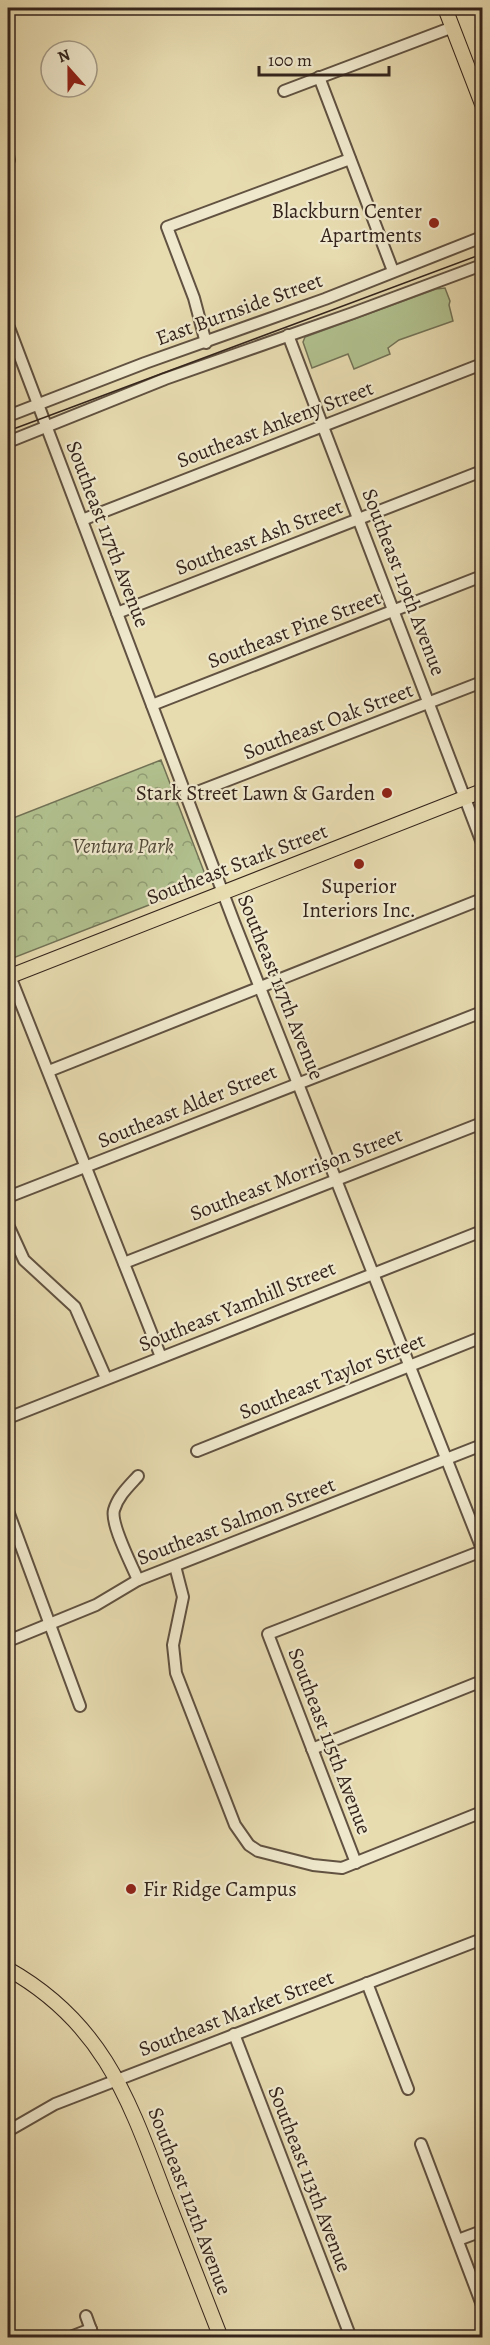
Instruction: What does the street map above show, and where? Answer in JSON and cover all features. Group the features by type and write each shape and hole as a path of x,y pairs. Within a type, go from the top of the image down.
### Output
{"main road":[{"path":"446,8 483,104"},
{"name":"Southeast Stark Street","path":"9,976 483,791"},
{"name":"Southeast 112th Avenue","path":"8,1969 42,1991 74,2021 101,2053 118,2080 141,2131 221,2337"}],"street":[{"path":"284,91 453,27"},
{"path":"319,77 393,271"},
{"path":"206,343 194,298 167,227 350,159"},
{"name":"East Burnside Street","path":"8,416 325,299 483,237"},
{"name":"East Burnside Street","path":"8,442 165,379 483,265"},
{"name":"Southeast 117th Avenue","path":"8,325 223,893 483,1550"},
{"name":"Southeast 119th Avenue","path":"288,335 483,843"},
{"name":"Southeast Ankeny Street","path":"82,520 483,364"},
{"name":"Southeast Ash Street","path":"117,613 483,471"},
{"name":"Southeast Pine Street","path":"152,705 483,576"},
{"name":"Southeast Oak Street","path":"187,796 483,682"},
{"path":"49,1071 483,899"},
{"path":"9,976 49,1071 161,1357"},
{"name":"Southeast Alder Street","path":"8,1197 483,1012"},
{"name":"Southeast Morrison Street","path":"124,1263 483,1123"},
{"path":"8,1226 24,1260 75,1306 106,1378"},
{"name":"Southeast Yamhill Street","path":"8,1418 483,1231"},
{"name":"Southeast Taylor Street","path":"197,1451 483,1337"},
{"name":"Southeast Salmon Street","path":"8,1641 96,1605 138,1580 483,1445"},
{"path":"138,1476 118,1500 113,1512 138,1580"},
{"path":"8,1511 80,1706"},
{"name":"Southeast 115th Avenue","path":"356,1863 268,1634 483,1550"},
{"path":"175,1566 183,1597 173,1645 176,1673 235,1825 249,1845 258,1851 329,1868 342,1868 483,1812"},
{"path":"312,1749 483,1681"},
{"name":"Southeast Market Street","path":"8,2131 50,2106 483,1939"},
{"path":"368,1983 408,2089"},
{"name":"Southeast 113th Avenue","path":"234,2034 351,2337"},
{"path":"421,2144 483,2305"},
{"path":"458,2240 483,2231"},
{"path":"68,2337 92,2333 86,2316"}],"green space":[{"path":"445,288 453,321 399,340 388,348 390,354 354,369 348,354 312,368 303,342 305,337 436,289"},
{"name":"Ventura Park","path":"161,760 208,882 8,960 8,820"}],"tram line":[{"path":"8,431 482,254"}],"place":[{"name":"Blackburn Center Apartments","path":"434,223"},
{"name":"Stark Street Lawn & Garden","path":"387,793"},
{"name":"Superior Interiors Inc.","path":"359,864"},
{"name":"Fir Ridge Campus","path":"131,1889"}]}
